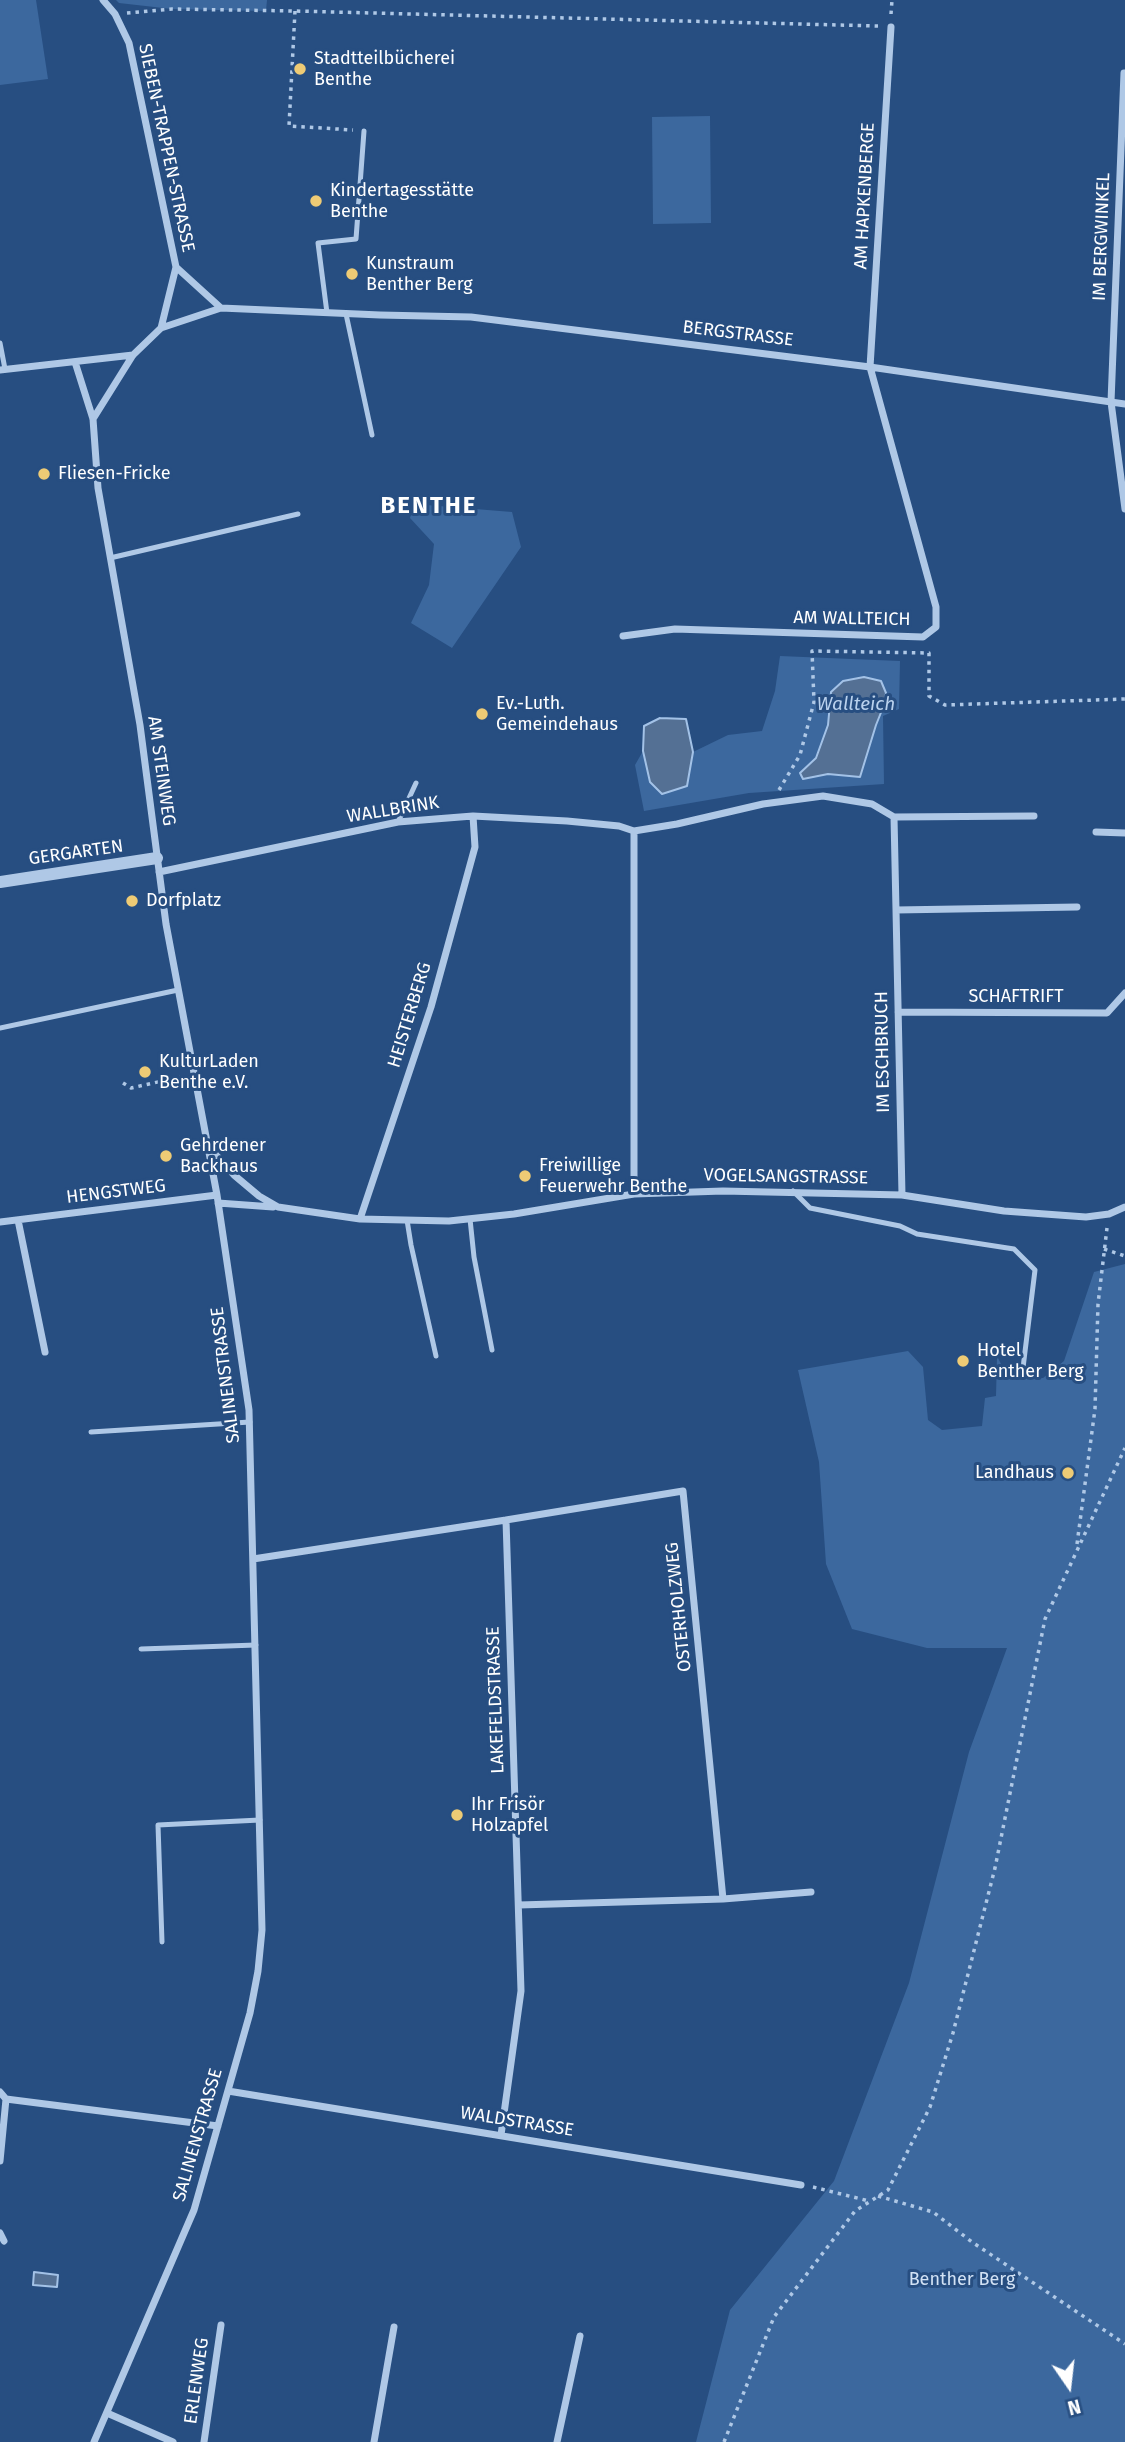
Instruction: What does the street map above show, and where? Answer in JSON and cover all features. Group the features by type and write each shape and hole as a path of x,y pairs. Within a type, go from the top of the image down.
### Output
{"street":[{"name":"SIEBEN-TRAPPEN-STRASSE","path":"103,0 115,14 129,43 176,267"},
{"name":"AM HAPKENBERGE","path":"870,367 891,27"},
{"name":"IM BERGWINKEL","path":"1124,73 1111,402 1125,509"},
{"path":"93,419 133,355 161,328 176,267 220,308"},
{"name":"BERGSTRASSE","path":"161,328 220,308 471,317 870,367 1125,404"},
{"path":"2,369 133,355"},
{"name":"AM STEINWEG","path":"75,362 93,419 98,488 140,725 178,990 208,1145"},
{"name":"AM WALLTEICH","path":"623,636 675,629 923,637 936,626 936,607 870,367"},
{"name":"WALLBRINK","path":"159,872 398,822 473,816 567,821 619,826 634,831 770,803 823,796 872,804 894,817"},
{"name":"HEISTERBERG","path":"360,1219 431,1007 475,847 473,816"},
{"path":"894,817 1034,816"},
{"name":"IM ESCHBRUCH","path":"894,817 902,1195"},
{"path":"634,831 634,1194"},
{"path":"1096,832 1125,832"},
{"name":"GERGARTEN","path":"0,882 157,858"},
{"path":"895,910 1077,907"},
{"name":"SCHAFTRIFT","path":"898,1012 1107,1013 1125,993"},
{"name":"VOGELSANGSTRASSE","path":"208,1145 234,1175 259,1196 278,1207"},
{"name":"SALINENSTRASSE","path":"94,2442 194,2210 250,2013 262,1930 250,1422 208,1145"},
{"name":"VOGELSANGSTRASSE","path":"217,1199 360,1219 407,1220 470,1219 514,1214 634,1194 793,1191 902,1195 1004,1211 1086,1217 1109,1214 1125,1207"},
{"name":"HENGSTWEG","path":"0,1222 217,1199"},
{"path":"18,1220 45,1352"},
{"name":"OSTERHOLZWEG","path":"506,1520 684,1491 723,1899"},
{"path":"253,1559 506,1520"},
{"name":"LAKEFELDSTRASSE","path":"501,2135 521,1991 506,1520"},
{"path":"519,1905 723,1899 811,1892"},
{"name":"WALDSTRASSE","path":"228,2091 801,2185"},
{"path":"0,2161 3,2095 218,2126"},
{"path":"0,2233 4,2241"},
{"name":"ERLENWEG","path":"204,2442 221,2325"},
{"path":"374,2442 394,2327"},
{"path":"557,2442 580,2336"},
{"path":"107,2413 173,2442"}],"lane":[{"path":"327,313 318,243 356,239 364,131"},
{"path":"346,314 372,435"},
{"path":"0,343 2,369"},
{"path":"110,558 299,514"},
{"path":"398,822 416,783"},
{"path":"0,1028 178,990"},
{"path":"793,1191 810,1208 900,1226 917,1234 1014,1249 1035,1270 1023,1368"},
{"path":"470,1219 474,1257 492,1350"},
{"path":"407,1220 436,1356"},
{"path":"91,1432 250,1422"},
{"path":"141,1649 256,1645"},
{"path":"162,1942 158,1825 260,1820"}],"path":[{"path":"115,14 173,9 295,11 891,27"},
{"path":"295,11 289,126 364,131"},
{"path":"770,803 800,755 814,702 812,651 929,653 929,696 945,705 1125,699"},
{"path":"123,1083 131,1088 180,1077"},
{"path":"1076,1549 1095,1409 1098,1304 1109,1214"},
{"path":"1103,1248 1125,1256"},
{"path":"724,2442 774,2317 855,2211 888,2190 930,2107 995,1868 1045,1619 1125,1448"},
{"path":"801,2185 869,2202"},
{"path":"878,2196 933,2212 972,2242 1125,2344"}],"green space":[{"path":"0,0 36,0 48,79 0,85"},
{"path":"116,0 267,0 266,11 172,9 119,3"},
{"path":"710,116 711,223 653,224 652,117"},
{"path":"414,504 512,512 521,547 452,648 411,623 429,585 434,544 410,518"},
{"path":"780,656 900,661 899,709 883,716 884,784 749,793 644,811 635,765 643,751 650,782 687,786 693,752 728,735 762,731 775,691","holes":["864,677 884,705 860,776 828,774 803,779 800,773 816,758 828,725 831,692 843,681"]},
{"name":"Benther Berg","path":"1125,1264 1125,2442 696,2442 730,2310 834,2181 909,1983 969,1752 1007,1648 927,1648 852,1629 826,1564 819,1462 798,1370 908,1351 923,1367 928,1420 942,1430 982,1426 985,1398 996,1396 997,1356 1007,1376 1043,1378 1064,1361 1094,1272"}],"water":[{"name":"Wallteich","path":"864,677 881,681 886,693 860,777 828,774 803,779 800,773 816,758 828,725 831,692 843,681"},
{"path":"660,718 686,719 693,752 687,786 662,794 650,782 643,751 644,726"},
{"path":"34,2272 58,2275 57,2287 33,2285"}],"place":[{"name":"Stadtteilbücherei Benthe","path":"300,69"},
{"name":"Kindertagesstätte Benthe","path":"316,201"},
{"name":"Kunstraum Benther Berg","path":"352,274"},
{"name":"Fliesen-Fricke","path":"44,474"},
{"name":"Ev.-Luth. Gemeindehaus","path":"482,714"},
{"name":"Dorfplatz","path":"132,901"},
{"name":"KulturLaden Benthe e.V.","path":"145,1072"},
{"name":"Gehrdener Backhaus","path":"166,1156"},
{"name":"Freiwillige Feuerwehr Benthe","path":"525,1176"},
{"name":"Hotel Benther Berg","path":"963,1361"},
{"name":"Landhaus","path":"1068,1473"},
{"name":"Ihr Frisör Holzapfel","path":"457,1815"}],"district":[{"name":"BENTHE","path":"429,506"}]}
